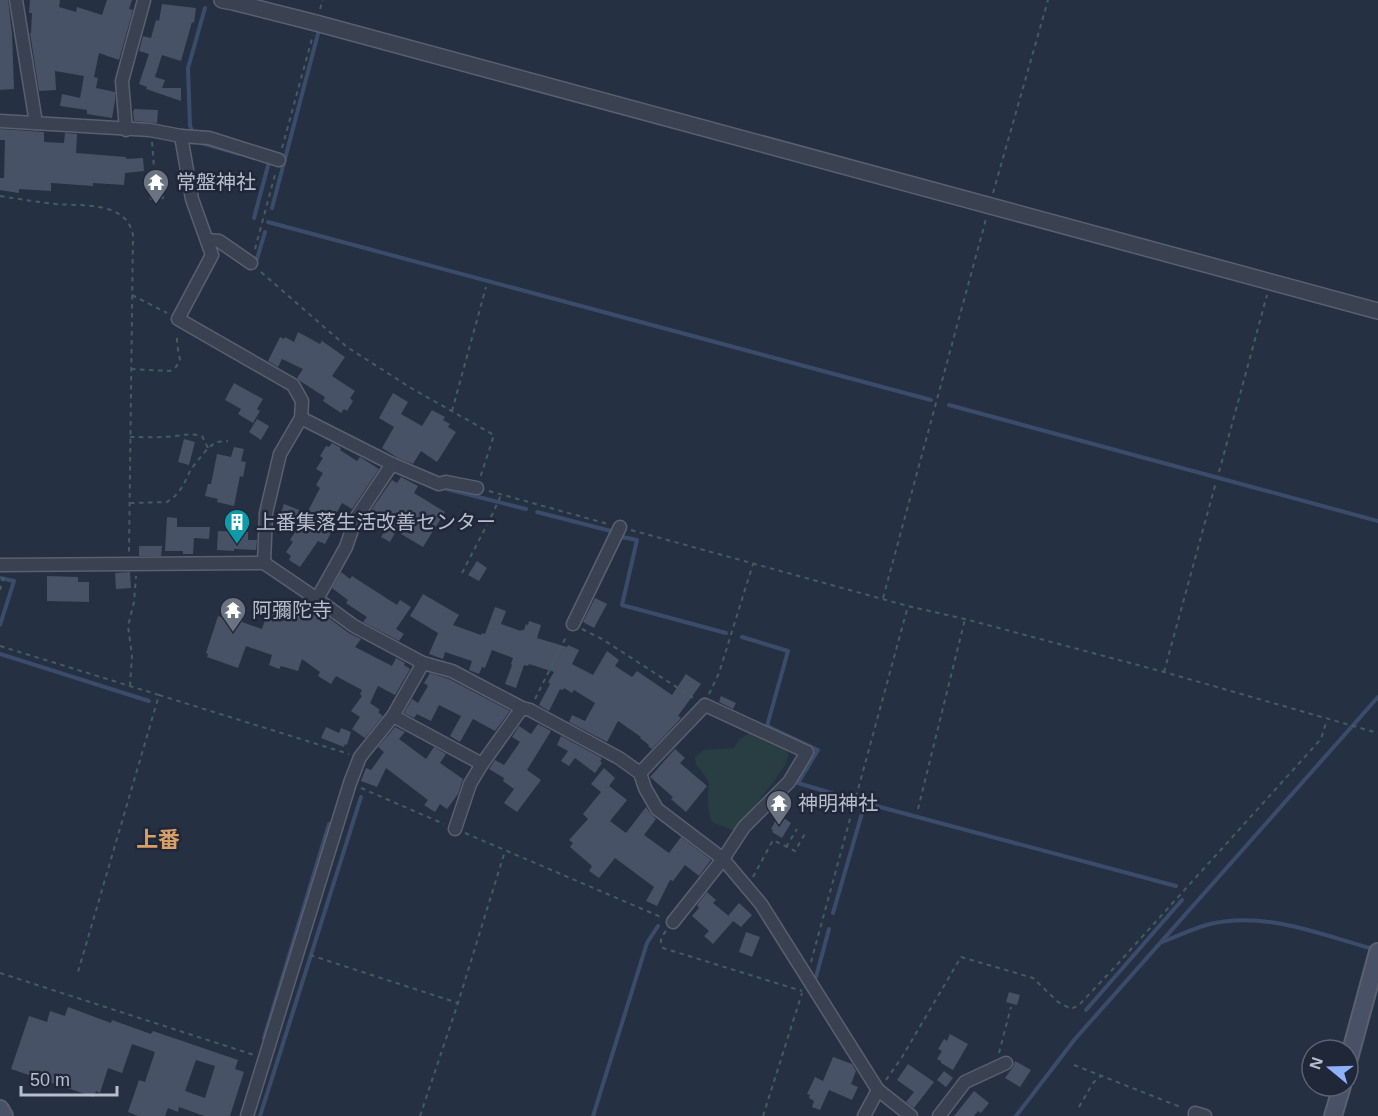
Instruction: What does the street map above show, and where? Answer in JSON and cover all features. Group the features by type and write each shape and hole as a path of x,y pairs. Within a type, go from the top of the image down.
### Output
{"main road":[{"path":"1355,1038 1378,952"},
{"path":"1333,1116 1338,1098"},
{"path":"0,1110 4,1116"}],"street":[{"path":"16,0 36,123"},
{"path":"126,130 123,81 144,0"},
{"path":"222,0 1378,311"},
{"path":"0,121 150,130 210,138 279,159"},
{"path":"182,136 192,199 212,255 179,320 293,385 302,401 302,418 280,454 266,513 264,563"},
{"path":"207,240 219,241 251,263"},
{"path":"302,418 392,464 439,484 446,482 477,488"},
{"path":"317,599 346,547 356,518 392,464"},
{"path":"573,624 620,527"},
{"path":"0,565 264,563 354,626 423,663 452,671 619,758 640,773 645,788 657,809 723,859 761,904 878,1090 911,1116"},
{"path":"247,1116 360,757 393,716 423,663"},
{"path":"640,773 705,705 807,752 789,782 744,827 723,859 673,922"},
{"path":"455,829 470,784 482,764 526,709"},
{"path":"393,716 482,764"},
{"path":"939,1116 966,1082 1001,1065"},
{"path":"864,1116 878,1090"}],"path":[{"path":"883,598 989,205 1048,0"},
{"path":"316,24 251,263 347,347 411,388 494,435 477,488 908,606 966,619 1164,672 1378,734"},
{"path":"150,130 155,181"},
{"path":"0,196 59,204 94,205 117,213 128,222 133,234 130,503 134,602 128,626 132,656 130,686"},
{"path":"1219,472 1269,285"},
{"path":"452,411 486,287"},
{"path":"131,294 179,320 177,344 180,360 170,371 131,369"},
{"path":"130,437 194,434 202,436 208,448"},
{"path":"130,503 167,502 183,486 191,469 208,448 216,442 228,441"},
{"path":"1164,672 1216,482"},
{"path":"462,573 501,495"},
{"path":"526,709 573,624 602,639 705,705 718,673 753,564"},
{"path":"763,1116 807,978 908,606"},
{"path":"918,809 966,619"},
{"path":"0,646 360,757"},
{"path":"78,972 159,695"},
{"path":"878,1090 902,1057 961,957 1033,978 1059,1002 1071,1009 1079,1005 1321,739 1327,720"},
{"path":"350,783 673,922 660,938 663,948 802,991"},
{"path":"786,847 797,829"},
{"path":"747,888 773,840 795,851 806,832"},
{"path":"420,1116 505,851"},
{"path":"298,951 458,1003"},
{"path":"0,973 265,1058"},
{"path":"1001,1065 1011,1007"},
{"path":"1074,1065 1198,1115"},
{"path":"1079,1107 1093,1083 1101,1076"}],"green space":[{"path":"749,733 785,748 789,754 785,765 774,781 735,831 712,822 708,803 709,783 696,765 695,757 704,750 734,748 739,740"}],"building":[{"path":"0,0 8,0 14,89 0,90"},
{"path":"30,0 60,0 59,7 76,12 77,7 102,15 107,0 132,0 129,9 133,10 119,60 99,53 94,77 98,78 96,88 115,92 112,118 87,114 87,110 60,106 62,94 80,98 84,76 55,71 56,90 39,91 30,33 32,13 29,13"},
{"path":"162,4 196,8 194,23 192,22 181,61 162,55 155,77 165,80 162,88 181,88 181,101 146,89 147,87 139,84 149,54 139,51 143,36 151,38 156,20 159,21"},
{"path":"134,109 158,110 157,123 134,121"},
{"path":"0,129 44,132 44,142 64,143 65,133 77,134 76,153 126,157 126,159 143,158 144,171 125,173 124,185 93,183 93,186 51,183 51,191 19,189 19,193 0,190 0,178 4,178 5,140 0,140"},
{"path":"149,186 163,187 164,199 150,200"},
{"path":"298,332 320,344 322,341 345,357 332,376 355,391 350,398 353,401 347,411 344,409 341,413 323,401 325,397 300,381 297,378 303,369 282,359 278,367 268,361 280,337 294,342"},
{"path":"234,383 263,399 257,409 260,411 253,423 238,414 241,409 225,400"},
{"path":"393,393 408,402 401,414 422,426 432,410 445,417 443,420 450,424 448,427 456,432 437,462 421,451 413,464 382,448 394,427 379,418"},
{"path":"257,419 269,426 261,440 249,432"},
{"path":"184,439 195,442 189,465 178,462"},
{"path":"332,443 357,461 360,457 379,469 352,509 342,503 331,523 335,525 325,544 318,541 300,567 289,560 291,556 286,552 299,526 279,519 284,504 307,513 320,488 316,485 323,473 316,469 323,458 320,456 326,446 329,447"},
{"path":"234,447 244,449 241,461 246,462 243,477 240,476 234,506 205,496 208,484 211,484 217,454 231,457"},
{"path":"401,477 418,486 414,493 445,512 423,547 396,531 390,542 381,537 385,530 365,519 392,480 397,483"},
{"path":"167,517 177,518 177,527 210,527 209,539 194,538 193,554 183,554 183,551 165,551"},
{"name":"上番集落生活改善センター","path":"218,531 248,532 248,540 257,540 256,550 217,550"},
{"path":"139,546 162,546 161,556 139,556"},
{"path":"477,561 487,568 479,581 468,575"},
{"path":"130,572 131,588 116,589 115,573"},
{"path":"341,572 350,579 352,576 397,605 400,600 411,607 396,629 404,634 399,641 363,622 367,617 346,603 348,600 332,588"},
{"path":"47,576 78,577 78,582 89,582 89,602 47,601"},
{"path":"423,594 459,615 453,625 481,635 485,634 495,607 506,611 501,624 521,631 529,621 541,625 537,638 579,650 572,664 593,675 607,651 619,660 615,666 632,677 637,671 672,695 686,674 701,684 678,716 681,718 652,749 641,737 618,721 607,742 569,722 572,715 585,721 595,703 574,690 572,693 564,688 560,689 549,711 539,705 554,672 529,664 524,665 516,688 505,684 513,658 492,650 485,668 482,667 479,674 469,670 472,661 445,652 443,659 429,654 438,633 410,616"},
{"path":"595,598 607,604 594,628 583,622"},
{"path":"272,605 304,616 311,605 361,639 355,647 392,666 396,658 410,669 395,695 378,686 370,703 380,710 378,712 383,716 365,738 352,729 360,717 351,711 362,696 360,694 362,690 336,676 331,684 318,676 320,672 302,659 298,671 281,666 279,669 269,665 272,655 246,646 238,668 207,657 206,653 218,616 227,619 229,613 243,618 242,622 262,629"},
{"path":"430,673 449,679 510,711 495,731 473,719 460,742 450,736 461,716 439,705 431,721 417,714 414,718 404,713 412,699 418,703 428,686 424,683"},
{"path":"721,696 736,703 733,709 719,702"},
{"path":"538,724 551,731 527,770 541,780 517,812 504,803 514,789 503,781 504,778 489,769 495,760 504,765 520,742 512,737 519,726 531,734"},
{"path":"326,727 339,733 341,728 351,732 347,745 345,744 344,747 321,738"},
{"path":"395,727 405,732 399,739 426,759 434,747 446,754 440,763 463,779 458,794 447,809 440,804 435,812 424,805 428,800 386,768 377,787 361,781 366,768 371,770 384,752 378,747"},
{"path":"561,736 602,759 595,773 575,758 569,766 561,761 568,751 557,745"},
{"path":"675,749 685,758 680,763 707,786 686,812 650,777"},
{"path":"604,768 615,778 609,786 627,800 610,821 626,833 646,807 656,819 644,835 669,853 681,837 711,860 699,876 685,865 673,881 670,880 657,906 646,901 654,887 615,858 599,878 589,871 592,866 570,847 573,843 569,840 588,819 583,814 601,792 591,784"},
{"path":"778,816 791,823 782,838 771,829"},
{"path":"707,892 716,900 713,903 728,916 739,903 752,915 741,927 733,921 713,944 704,936 709,931 692,916"},
{"path":"746,932 760,937 752,957 739,952"},
{"path":"1009,992 1020,995 1017,1005 1006,1002"},
{"path":"68,1007 111,1023 112,1020 151,1034 153,1031 238,1060 235,1069 244,1072 230,1116 204,1116 179,1107 178,1112 168,1108 165,1116 138,1116 128,1112 139,1080 145,1082 155,1052 132,1044 122,1073 108,1068 100,1093 96,1091 94,1097 11,1069 29,1016 47,1022 50,1011 65,1016","holes":["196,1060 215,1066 205,1098 185,1091"]},
{"path":"950,1034 968,1044 953,1070 937,1059 942,1051 938,1049 944,1039 947,1041"},
{"path":"833,1057 852,1064 856,1071 851,1084 858,1087 852,1100 829,1090 820,1110 812,1107 814,1101 807,1094 815,1077 823,1081"},
{"path":"1015,1061 1031,1070 1020,1087 1005,1078"},
{"path":"908,1064 934,1082 914,1108 906,1102 914,1092 897,1080"},
{"path":"944,1071 953,1078 946,1087 937,1080"},
{"path":"974,1091 989,1103 981,1113 978,1111 974,1116 954,1116"}],"waterway":[{"path":"193,133 190,126 188,68 205,8"},
{"path":"272,208 319,30"},
{"path":"198,142 240,154"},
{"path":"254,218 269,162 267,161"},
{"path":"268,222 931,400"},
{"path":"257,259 265,232"},
{"path":"949,405 1378,521"},
{"path":"447,489 526,509"},
{"path":"537,512 611,531"},
{"path":"622,537 637,540 622,605 726,633"},
{"path":"0,578 14,581 0,625"},
{"path":"742,637 788,651 767,726 818,750 798,783 851,799"},
{"path":"0,654 149,701"},
{"path":"1016,1116 1075,1039 1378,697"},
{"path":"260,1116 361,797"},
{"path":"833,913 865,803 1176,886"},
{"path":"264,1038 329,824"},
{"path":"1086,1010 1182,900"},
{"path":"1162,942 1210,924 1251,920 1291,926 1370,948"},
{"path":"593,1116 647,943 658,926"},
{"path":"816,977 829,929"}],"place":[{"name":"常盤神社","path":"156,205"},
{"name":"上番集落生活改善センター","path":"237,545"},
{"name":"阿彌陀寺","path":"233,633"},
{"name":"神明神社","path":"779,826"}],"district":[{"name":"上番","path":"158,839"}]}
